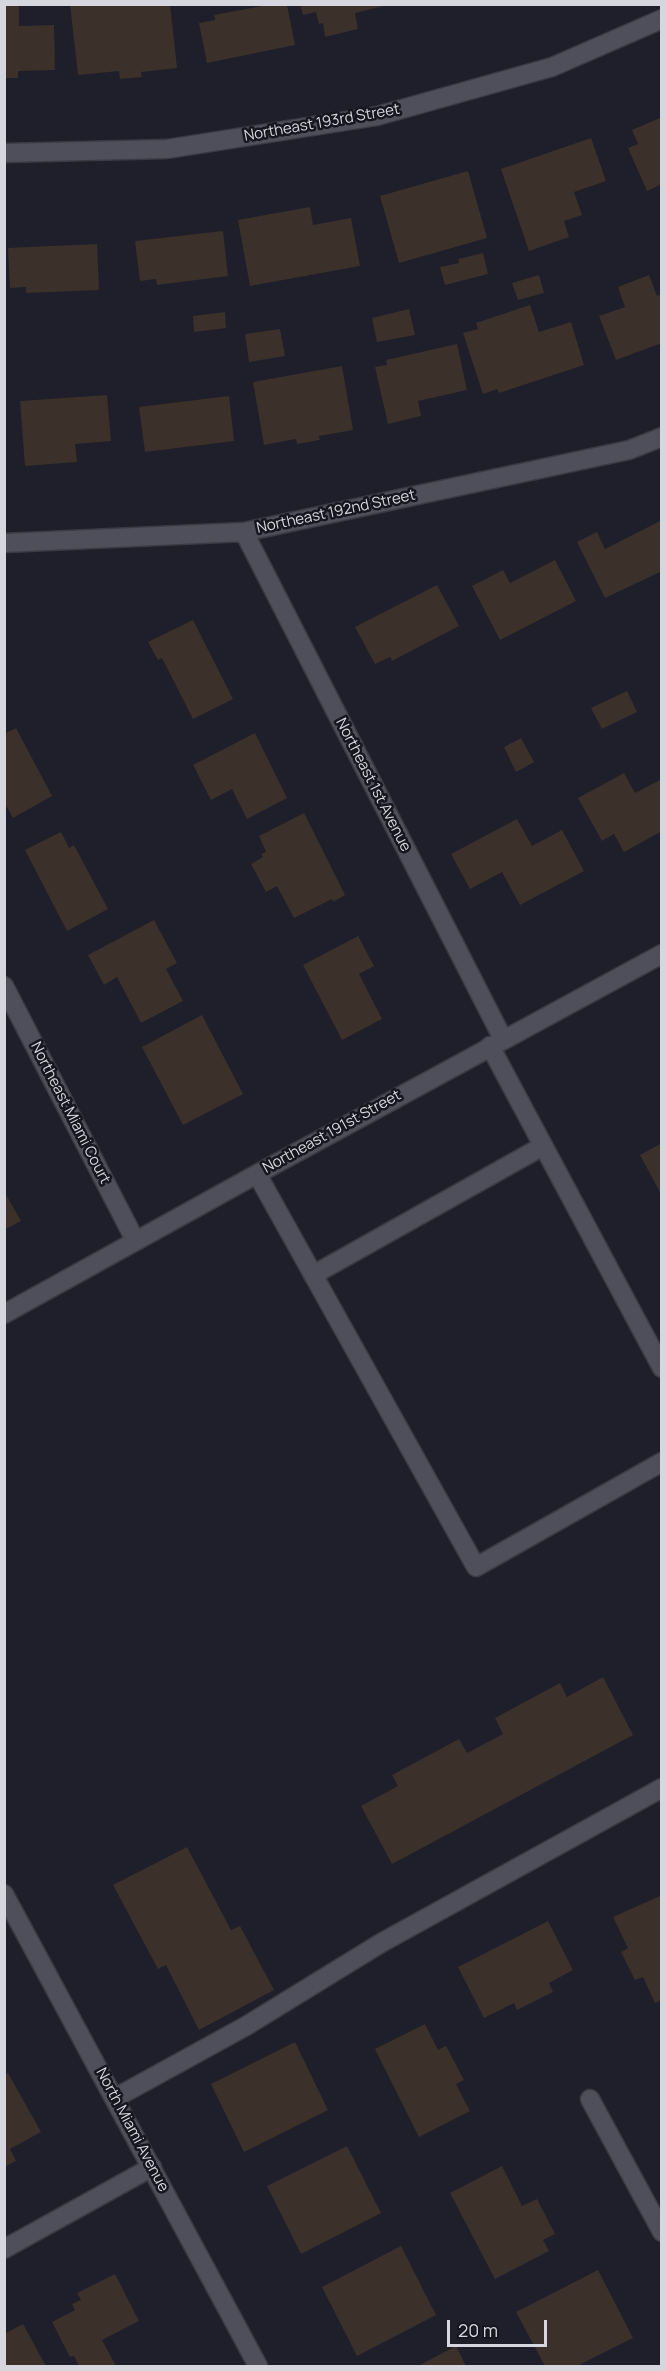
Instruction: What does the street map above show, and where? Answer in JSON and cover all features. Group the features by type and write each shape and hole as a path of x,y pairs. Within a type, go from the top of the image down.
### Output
{"street":[{"name":"Northeast 193rd Street","path":"4,153 167,149 377,116 552,67 662,19"},
{"name":"Northeast 192nd Street","path":"4,543 244,531 629,450 662,437"},
{"name":"Northeast 1st Avenue","path":"244,531 496,1043 543,1146 662,1368"},
{"name":"Northeast 191st Street","path":"4,1314 135,1240 662,954"},
{"name":"Northeast Miami Court","path":"4,986 135,1240"},
{"path":"313,1275 543,1146"},
{"path":"257,1174 476,1567 662,1462"},
{"path":"115,2098 246,2026 381,1943 662,1788"},
{"name":"North Miami Avenue","path":"4,1894 258,2367"},
{"path":"590,2098 662,2232"},
{"path":"4,2249 152,2167"}],"building":[{"path":"70,4 170,4 177,68 141,72 142,77 120,79 119,71 78,75"},
{"path":"300,4 388,5 355,13 358,29 325,37 323,23 319,24 316,12 303,15"},
{"path":"267,5 287,5 295,45 207,63 199,23 215,20 214,15"},
{"path":"4,6 19,6 19,26 54,25 55,70 18,71 18,78 4,78"},
{"path":"662,117 662,184 647,191 628,148 638,144 632,130"},
{"path":"591,138 606,181 574,192 582,215 564,221 569,237 529,251 501,169"},
{"path":"468,171 487,238 399,263 380,196"},
{"path":"310,207 313,225 351,218 360,266 250,286 238,220"},
{"path":"223,231 228,276 157,285 156,279 140,281 135,241"},
{"path":"97,244 99,290 26,293 26,287 10,288 8,248"},
{"path":"483,253 488,274 445,285 440,267 459,263 458,259"},
{"path":"539,275 544,293 518,300 512,283"},
{"path":"649,275 657,296 662,294 662,343 616,360 599,316 625,307 618,287"},
{"path":"530,305 539,332 571,322 584,365 499,393 497,389 483,394 463,333 478,329 476,323"},
{"path":"409,309 415,335 377,342 372,318"},
{"path":"225,312 226,328 194,332 193,316"},
{"path":"280,329 285,356 249,362 245,334"},
{"path":"457,344 467,390 418,401 421,416 388,424 375,367 387,365 386,360"},
{"path":"342,366 353,430 319,436 320,440 297,444 296,439 264,445 253,382"},
{"path":"107,395 111,441 75,444 77,462 25,466 20,401"},
{"path":"229,396 234,441 145,452 139,407"},
{"path":"662,520 662,571 605,598 577,542 597,532 605,549"},
{"path":"555,560 576,601 500,640 472,586 503,570 510,583"},
{"path":"437,585 459,626 392,661 390,657 375,664 355,627"},
{"path":"193,620 233,699 193,719 162,658 158,660 148,642"},
{"path":"627,691 637,712 602,729 591,708"},
{"path":"16,728 52,796 13,818 4,802 4,734"},
{"path":"255,733 287,798 247,819 232,789 211,800 193,765"},
{"path":"521,738 534,762 516,772 504,747"},
{"path":"624,773 635,793 662,779 662,831 624,852 614,834 602,841 578,798"},
{"path":"304,813 345,895 294,918 277,886 266,892 251,864 263,857 261,854 266,852 259,836"},
{"path":"517,819 532,846 562,830 584,871 520,905 502,872 470,889 451,854"},
{"path":"61,832 69,848 74,845 108,909 67,931 25,850"},
{"path":"154,920 177,963 166,969 183,1001 141,1023 117,977 104,985 88,955"},
{"path":"358,936 374,966 359,974 382,1019 342,1040 303,965"},
{"path":"202,1015 243,1094 183,1125 142,1047"},
{"path":"662,1143 662,1196 640,1155"},
{"path":"4,1191 21,1221 4,1230"},
{"path":"603,1677 633,1735 392,1864 361,1806 398,1786 392,1775 459,1739 467,1753 503,1734 495,1718 560,1683 567,1697"},
{"path":"187,1847 231,1930 240,1926 274,1990 199,2030 166,1965 158,1969 113,1885"},
{"path":"662,1895 662,2000 655,2003 643,1977 635,1980 621,1952 628,1948 613,1917"},
{"path":"548,1921 573,1970 549,1983 553,1992 517,2010 514,2003 484,2018 458,1967"},
{"path":"425,2024 438,2050 446,2046 464,2080 456,2084 470,2111 419,2137 375,2049"},
{"path":"295,2042 328,2110 244,2152 211,2084"},
{"path":"8,2073 41,2132 10,2149 16,2161 4,2167 4,2075"},
{"path":"347,2146 381,2213 301,2254 267,2186"},
{"path":"502,2166 522,2206 537,2199 555,2234 543,2240 549,2251 495,2279 450,2193"},
{"path":"401,2246 436,2315 357,2356 322,2287"},
{"path":"598,2270 633,2338 577,2366 545,2366 516,2312"},
{"path":"115,2274 139,2321 102,2340 116,2366 79,2366 74,2356 70,2357 52,2322 75,2310 72,2304 81,2300 77,2293"},
{"path":"23,2324 46,2366 4,2366 4,2334"},
{"path":"456,2346 466,2366 418,2366"}]}
